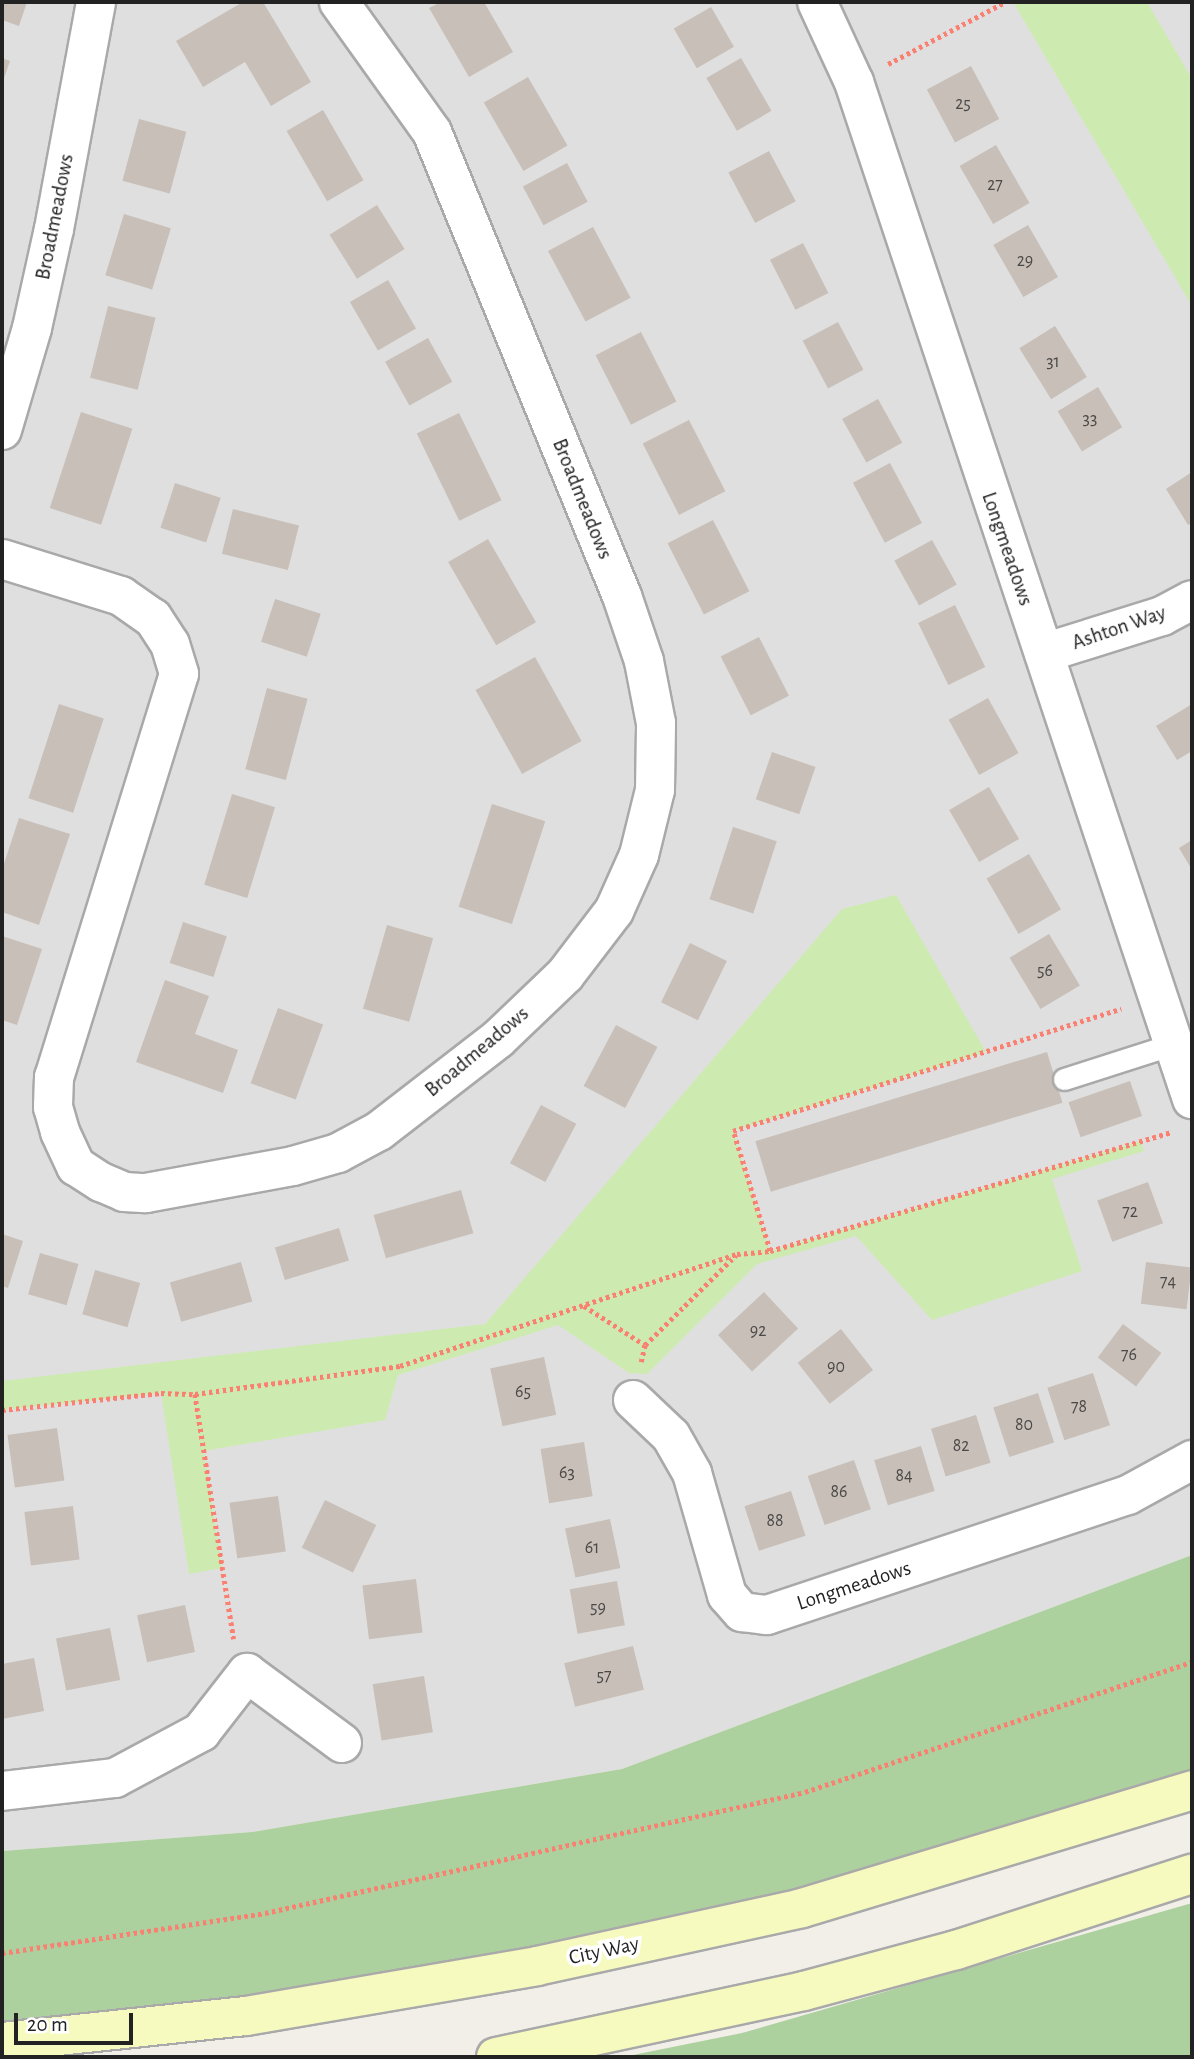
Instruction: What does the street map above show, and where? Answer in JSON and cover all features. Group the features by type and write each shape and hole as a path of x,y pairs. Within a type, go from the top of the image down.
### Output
{"main road":[{"name":"City Way","path":"2,2042 246,2016 537,1966 802,1908 1192,1790"},
{"path":"496,2057 817,1988 956,1950 1192,1874"}],"street":[{"name":"Broadmeadows","path":"2,430 51,242 96,2"},
{"name":"Broadmeadows","path":"2,559 121,596 153,618 170,644 179,674 54,1077 53,1107 60,1132 76,1166 101,1182 124,1192 146,1193 293,1166 338,1153 379,1131 498,1039 565,975 614,911 639,855 655,790 656,723 644,661 622,596 432,132 339,2"},
{"name":"Longmeadows","path":"817,2 854,82 1174,1044 1186,1114"},
{"name":"Ashton Way","path":"1044,653 1162,616 1192,600"},
{"name":"Longmeadows","path":"633,1400 671,1436 692,1473 727,1595 742,1612 767,1615 1128,1494 1192,1460"},
{"path":"2,1791 114,1778 201,1732 247,1673 342,1743"}],"lane":[{"path":"1064,1079 1174,1044"}],"path":[{"path":"854,82 1005,2"},
{"path":"770,1251 733,1131 1158,997"},
{"path":"2,1410 161,1393 195,1394 400,1366 737,1254 770,1251 1186,1114"},
{"path":"633,1400 645,1345 737,1254"},
{"path":"584,1306 645,1345"},
{"path":"195,1394 233,1635 247,1673"},
{"path":"2,1953 265,1913 805,1792 1192,1662"}],"shaded area":[{"path":"2,2 1192,2 1192,1555 622,1769 252,1832 2,1851"}],"green space":[{"path":"1013,2 1147,2 1192,79 1192,306"},
{"path":"896,895 986,1052 733,1131 770,1251 1141,1141 1144,1151 1052,1179 1082,1271 932,1320 856,1236 757,1264 647,1374 629,1373 558,1325 398,1375 385,1420 204,1451 222,1568 189,1574 161,1393 2,1410 2,1381 485,1324 842,909"},
{"path":"1192,1555 1192,1790 802,1908 2,2042 2,1851 252,1832 622,1769"},
{"path":"1192,1903 1192,2057 623,2057 742,2033"}],"building":[{"path":"2,2 27,2 19,26 2,20"},
{"path":"243,2 263,2 311,82 271,106 245,62 203,87 176,41"},
{"path":"441,2 484,2 513,52 469,77 429,8"},
{"path":"711,7 734,47 697,68 674,28"},
{"path":"2,58 10,61 2,84"},
{"path":"741,58 772,111 737,131 706,78"},
{"path":"971,66 999,119 955,142 927,89"},
{"path":"528,77 568,145 523,171 484,103"},
{"path":"323,110 364,180 327,201 287,131"},
{"path":"139,119 186,132 170,194 122,181"},
{"path":"996,145 1030,203 993,224 960,166"},
{"path":"769,151 796,201 755,223 728,173"},
{"path":"567,163 588,202 544,225 523,186"},
{"path":"377,205 405,249 357,279 330,235"},
{"path":"124,214 171,228 152,290 105,275"},
{"path":"1028,225 1058,277 1023,297 993,245"},
{"path":"593,227 631,298 586,322 548,251"},
{"path":"803,243 828,293 795,310 770,260"},
{"path":"388,280 416,328 378,350 350,302"},
{"path":"108,306 156,318 138,390 90,378"},
{"path":"838,322 863,370 828,388 803,341"},
{"path":"1055,326 1087,377 1051,399 1019,348"},
{"path":"641,332 676,401 631,425 596,355"},
{"path":"428,338 452,382 409,405 385,362"},
{"path":"1098,387 1122,427 1082,451 1058,411"},
{"path":"878,399 902,443 866,463 842,419"},
{"path":"81,412 132,429 101,525 50,508"},
{"path":"459,413 502,500 459,521 417,434"},
{"path":"689,420 725,491 679,515 643,444"},
{"path":"890,463 922,523 885,543 853,483"},
{"path":"1192,472 1192,523 1188,525 1166,489"},
{"path":"175,483 221,498 206,543 160,528"},
{"path":"233,509 299,525 288,570 222,554"},
{"path":"713,520 749,591 704,614 668,543"},
{"path":"488,539 536,622 496,645 448,562"},
{"path":"932,540 957,585 919,605 894,561"},
{"path":"275,599 321,614 307,657 261,642"},
{"path":"955,605 985,667 948,685 918,623"},
{"path":"759,637 789,696 751,715 721,657"},
{"path":"535,657 582,741 522,774 476,690"},
{"path":"267,688 308,699 286,780 245,769"},
{"path":"988,698 1019,753 979,775 949,720"},
{"path":"59,704 104,719 73,813 28,798"},
{"path":"1192,704 1192,751 1177,760 1156,726"},
{"path":"772,752 815,767 799,814 756,799"},
{"path":"989,787 1019,839 979,862 949,810"},
{"path":"232,794 275,807 247,898 204,885"},
{"path":"492,804 545,821 512,924 459,907"},
{"path":"19,818 70,834 39,925 2,912 2,870"},
{"path":"733,827 777,841 753,913 710,899"},
{"path":"1192,840 1192,870 1179,848"},
{"path":"1029,854 1061,909 1019,934 987,879"},
{"path":"183,922 227,936 213,977 170,963"},
{"path":"387,925 433,938 409,1022 363,1009"},
{"path":"1049,934 1080,985 1040,1009 1010,958"},
{"path":"2,936 42,949 17,1025 2,1020"},
{"path":"690,943 727,961 698,1020 661,1002"},
{"path":"165,980 209,996 195,1034 238,1050 223,1093 136,1062"},
{"path":"278,1008 323,1024 296,1100 251,1083"},
{"path":"616,1025 657,1047 625,1108 584,1086"},
{"path":"1047,1052 1062,1103 771,1192 755,1141"},
{"path":"1130,1081 1142,1116 1081,1137 1069,1102"},
{"path":"541,1105 576,1124 545,1182 510,1163"},
{"path":"1148,1182 1163,1223 1112,1242 1097,1200"},
{"path":"461,1190 473,1233 386,1258 374,1215"},
{"path":"339,1228 349,1261 285,1280 275,1248"},
{"path":"2,1234 23,1241 8,1288 2,1286"},
{"path":"40,1253 78,1264 67,1305 28,1294"},
{"path":"241,1262 252,1301 181,1322 170,1282"},
{"path":"1146,1262 1192,1268 1187,1309 1141,1304"},
{"path":"95,1270 140,1283 127,1327 82,1314"},
{"path":"764,1292 798,1329 752,1372 718,1335"},
{"path":"1123,1324 1161,1353 1136,1386 1098,1358"},
{"path":"841,1329 873,1370 830,1404 798,1363"},
{"path":"544,1357 556,1415 502,1426 490,1368"},
{"path":"1093,1373 1110,1425 1064,1440 1047,1388"},
{"path":"1038,1393 1054,1442 1009,1457 993,1408"},
{"path":"976,1415 991,1463 946,1477 931,1429"},
{"path":"57,1428 64,1480 15,1487 7,1435"},
{"path":"584,1442 593,1496 549,1503 541,1449"},
{"path":"921,1446 935,1491 888,1505 874,1460"},
{"path":"854,1460 871,1509 825,1525 808,1476"},
{"path":"791,1491 806,1536 759,1551 744,1506"},
{"path":"278,1496 286,1551 237,1558 229,1503"},
{"path":"325,1500 376,1525 353,1573 302,1548"},
{"path":"73,1506 80,1560 31,1566 24,1512"},
{"path":"610,1519 620,1568 575,1577 565,1529"},
{"path":"416,1579 423,1633 369,1639 362,1586"},
{"path":"617,1581 625,1625 578,1634 570,1589"},
{"path":"185,1605 195,1652 147,1662 137,1615"},
{"path":"110,1628 120,1680 66,1691 56,1638"},
{"path":"633,1646 644,1690 575,1707 564,1663"},
{"path":"34,1658 44,1711 2,1719 2,1664"},
{"path":"424,1676 433,1732 382,1740 373,1684"}]}
